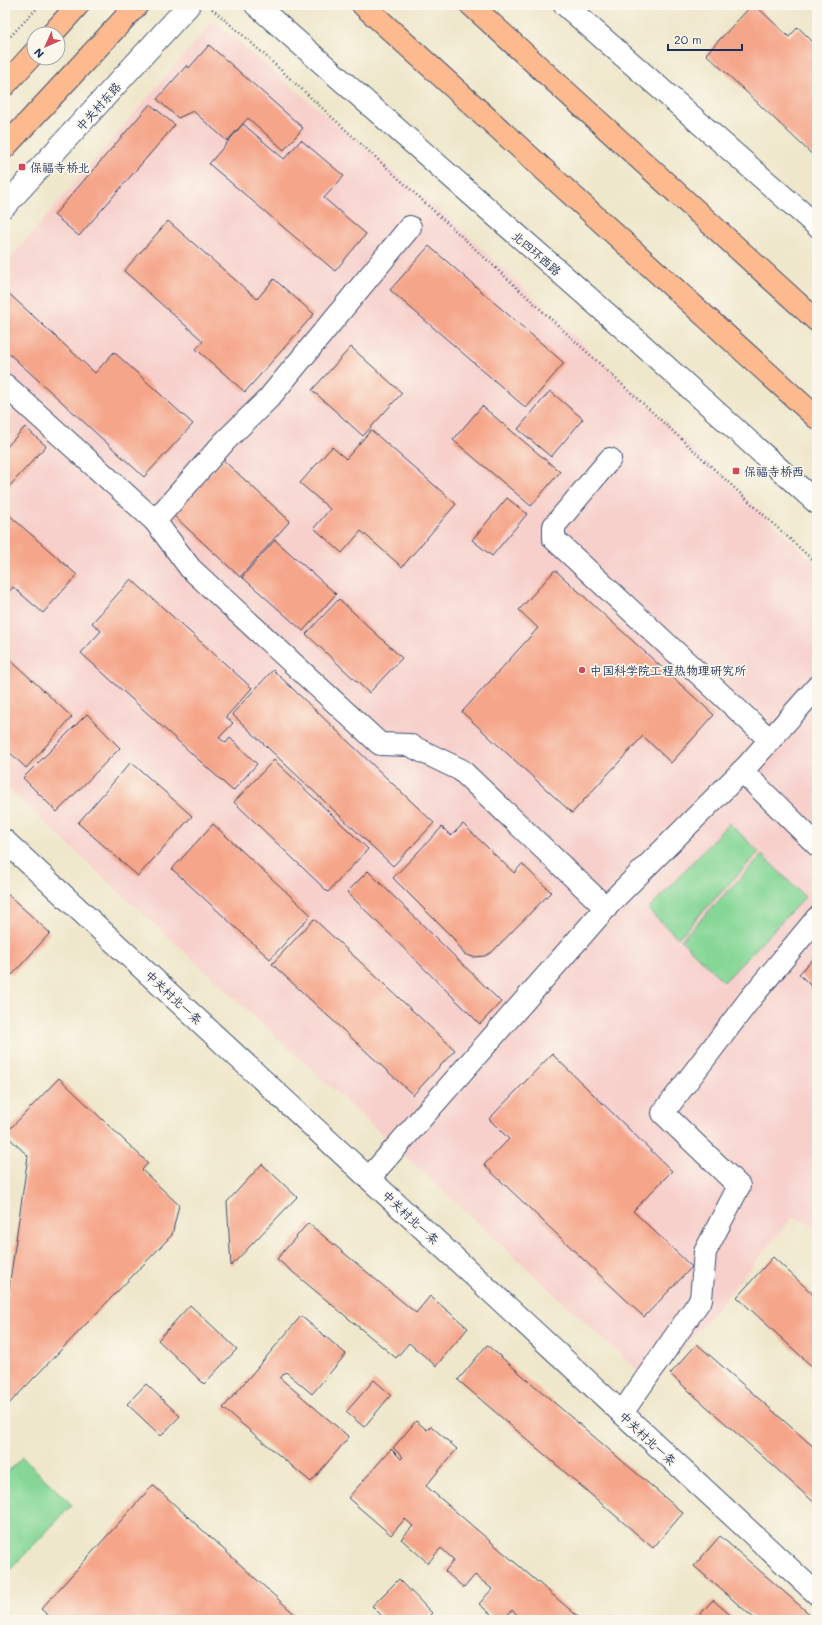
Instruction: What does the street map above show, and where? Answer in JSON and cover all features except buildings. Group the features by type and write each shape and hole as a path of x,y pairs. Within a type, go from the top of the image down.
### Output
{"main road":[{"path":"59,26 78,5"},
{"path":"5,147 137,5"},
{"path":"363,5 817,418"},
{"path":"470,5 817,321"},
{"path":"5,85 26,62"}],"street":[{"name":"中关村东路","path":"5,206 189,5"},
{"name":"北四环西路","path":"256,5 639,342 817,503"},
{"path":"565,5 817,226"},
{"path":"155,521 225,441 268,398 410,227"},
{"path":"5,385 155,521 190,568 380,744 409,745 461,770 606,908"},
{"path":"610,459 554,526 554,538 770,740"},
{"path":"369,1178 606,908 742,771 817,687"},
{"path":"742,771 817,845"},
{"name":"中关村北一条","path":"5,841 817,1594"},
{"path":"622,1413 701,1299 705,1252 739,1186 664,1113 750,999 817,918"}],"path":[{"path":"5,42 40,5"},
{"path":"207,5 251,42 817,564"}],"shaded area":[{"path":"213,21 454,222 817,565 817,1225 792,1218 653,1385 5,786 5,265"}],"green space":[{"path":"729,823 759,852 678,938 648,910"},
{"path":"762,855 805,897 724,982 681,940"},
{"path":"22,1457 72,1505 5,1575 5,1475"}],"place":[{"name":"保福寺桥北","path":"22,167"},
{"name":"保福寺桥西","path":"736,471"},
{"name":"中国科学院工程热物理研究所","path":"582,670"}]}
